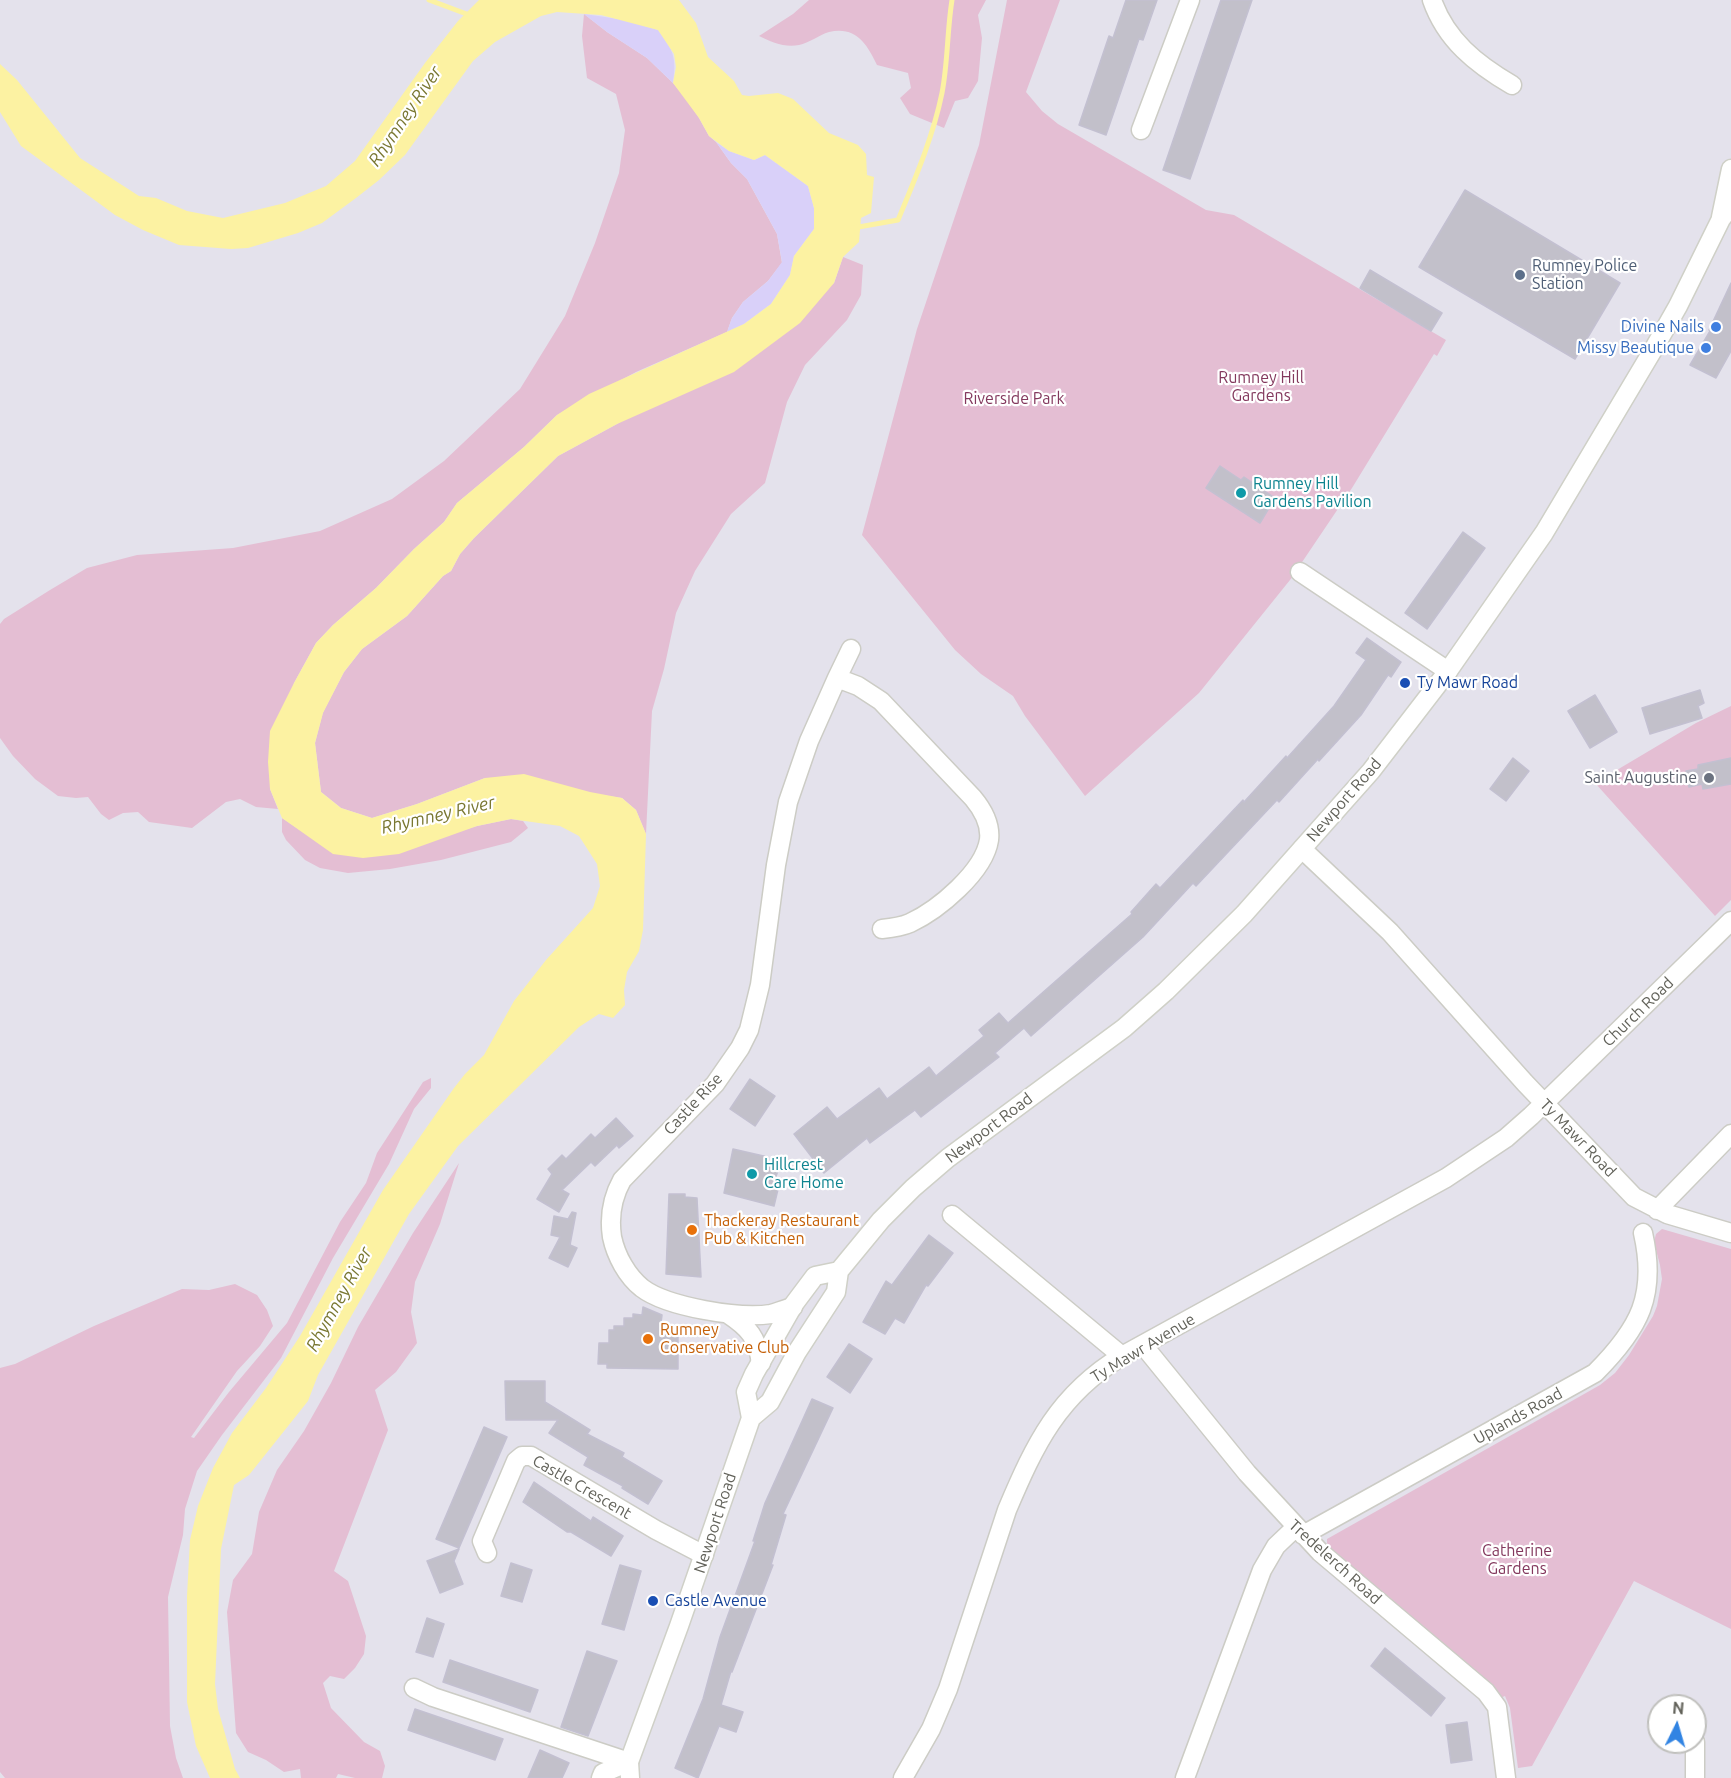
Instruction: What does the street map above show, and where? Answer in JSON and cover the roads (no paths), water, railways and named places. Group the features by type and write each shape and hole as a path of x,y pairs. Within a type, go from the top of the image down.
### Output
{"street":[{"path":"1141,130 1190,0"},
{"path":"1432,0 1444,26 1455,42 1487,71 1512,85"},
{"name":"Newport Road","path":"751,1418 770,1402 797,1352 836,1292 839,1271 889,1212 948,1158 1124,1028 1166,991 1244,914 1371,771 1448,671 1512,582 1562,504 1678,306 1726,212 1728,176 1731,169"},
{"path":"1300,572 1448,671"},
{"name":"Castle Rise","path":"793,1307 770,1314 728,1314 677,1304 642,1288 618,1255 612,1232 612,1207 615,1192 622,1180 715,1084 740,1048 749,1030 760,985 778,855 788,802 808,741 851,649"},
{"path":"837,678 858,686 881,701 973,798 983,810 988,825 989,838 985,855 968,878 931,911 908,924 882,929"},
{"name":"Ty Mawr Road","path":"1302,849 1390,932 1545,1103 1635,1197 1657,1210 1683,1220 1731,1233"},
{"name":"Church Road","path":"1545,1103 1731,921"},
{"name":"Ty Mawr Avenue","path":"903,1778 931,1729 948,1689 1007,1510 1030,1458 1063,1405 1092,1376 1122,1356 1446,1178 1506,1138 1545,1103"},
{"path":"1657,1210 1731,1134"},
{"path":"952,1215 1122,1356"},
{"name":"Uplands Road","path":"1185,1778 1262,1570 1276,1546 1299,1531 1596,1373 1622,1343 1645,1300 1649,1266 1643,1233"},
{"name":"Newport Road","path":"629,1770 751,1418 746,1392 793,1307 815,1276 839,1271"},
{"name":"Castle Rise","path":"728,1314 744,1324 751,1333 761,1363"},
{"name":"Tredelerch Road","path":"1143,1345 1247,1473 1299,1531 1320,1552 1494,1701 1499,1715 1506,1778"},
{"name":"Castle Crescent","path":"487,1553 482,1541 516,1461 522,1456 531,1456 656,1530 704,1555"},
{"path":"414,1688 629,1770"},
{"path":"1695,1754 1695,1778"},
{"path":"601,1778 603,1773 629,1770"}],"water":[{"name":"Rhymney River","path":"479,0 679,0 696,23 708,57 734,81 742,95 778,93 793,99 829,133 858,145 866,154 867,175 874,177 871,213 861,218 859,242 843,257 834,283 800,323 734,372 617,424 558,456 474,538 460,554 451,571 443,576 407,616 362,649 344,672 323,713 315,743 321,792 341,808 372,818 417,804 485,778 524,774 622,798 636,810 646,834 643,930 639,951 627,972 624,990 625,1005 613,1018 599,1014 579,1027 458,1146 409,1214 318,1375 308,1401 249,1475 234,1485 221,1549 215,1684 218,1709 235,1769 240,1778 210,1778 196,1746 187,1702 187,1596 190,1540 198,1506 213,1468 232,1433 266,1388 300,1336 383,1190 454,1088 484,1055 514,1001 546,960 593,908 600,886 597,864 579,836 560,826 511,819 477,826 399,854 363,858 333,854 282,818 270,789 268,762 270,731 316,643 444,522 457,503 524,447 557,415 589,394 744,324 771,304 790,275 794,256 814,229 814,208 808,186 765,155 754,160 729,151 709,136 699,118 673,83 676,67 674,54 658,30 601,15 557,12 541,16 495,42 473,61 405,155 379,180 322,223 248,248 179,245 143,230 115,215 21,146 0,112 0,64 17,80 80,158 139,196 156,198 187,211 223,218 285,203 326,186 355,161 425,63 458,21"}],"waterway":[{"path":"429,0 472,16"},
{"path":"853,228 898,220 934,126 944,81 952,0"}],"place":[{"name":"Rumney Police Station","path":"1520,275"},
{"name":"Divine Nails","path":"1716,327"},
{"name":"Missy Beautique","path":"1706,348"},
{"name":"Rumney Hill Gardens Pavilion","path":"1241,493"},
{"name":"Ty Mawr Road","path":"1405,683"},
{"name":"Saint Augustine","path":"1709,778"},
{"name":"Hillcrest Care Home","path":"752,1174"},
{"name":"Thackeray Restaurant Pub & Kitchen","path":"692,1230"},
{"name":"Rumney Conservative Club","path":"648,1339"},
{"name":"Castle Avenue","path":"653,1601"}],"park label":[{"name":"Rumney Hill Gardens","path":"1261,387"},
{"name":"Riverside Park","path":"1014,399"},
{"name":"Catherine Gardens","path":"1517,1560"}]}
